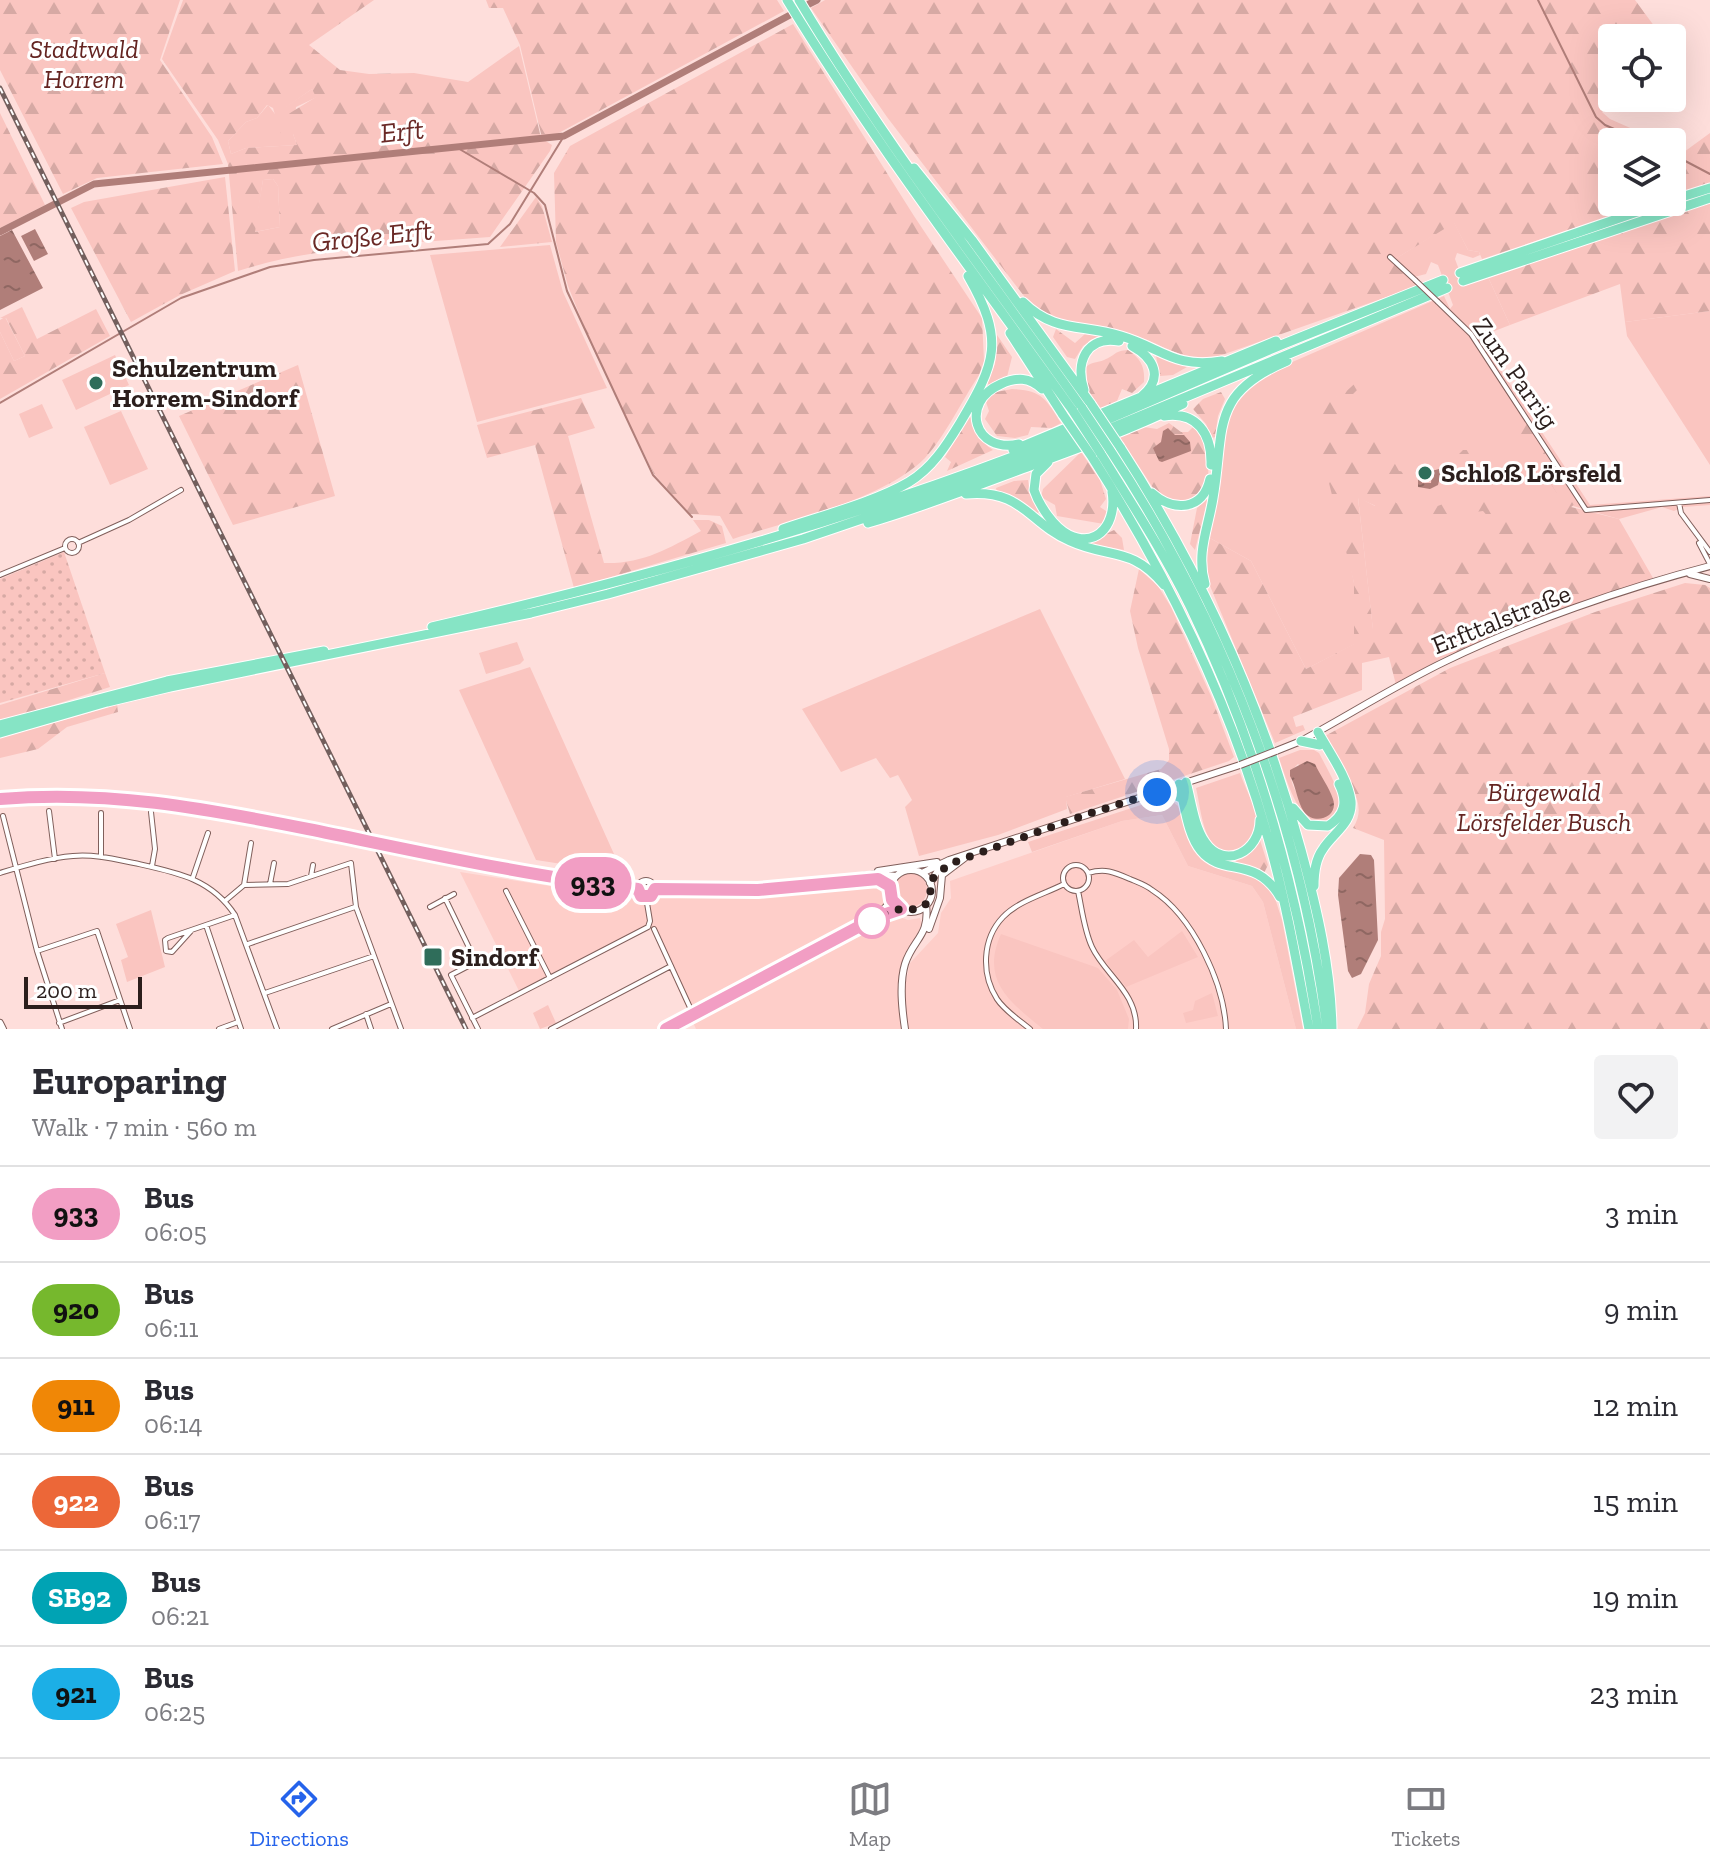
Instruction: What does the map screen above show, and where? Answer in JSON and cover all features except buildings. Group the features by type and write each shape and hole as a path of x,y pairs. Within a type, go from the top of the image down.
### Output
{"highway":[{"path":"787,0 870,131 952,245 1079,407"},
{"path":"799,0 878,125 1079,407 1189,606 1243,730 1285,863 1306,950 1318,1029"},
{"path":"878,125 943,202 1005,285 1106,452 1214,611"},
{"path":"1686,196 1710,188"},
{"path":"1686,206 1710,198"},
{"path":"1628,216 1462,277 1653,216"},
{"path":"699,560 894,490 930,466 944,449 987,375 991,358 989,319 952,245"},
{"path":"960,261 1051,397"},
{"path":"963,474 1030,442 1324,321 1445,284 1428,296 1361,329 1276,365 1246,384 1232,401 1219,432 1213,500 1200,556 1203,581 1265,731 1286,794 1314,897 1328,977 1330,1029"},
{"path":"1005,285 1030,310 1054,324 1118,335 1182,361 1203,363 1233,358"},
{"path":"803,539 941,492 1109,429 1428,296"},
{"path":"0,725 104,695 284,657 339,649 554,598 699,560 829,521 1130,410 1375,306"},
{"path":"1079,407 1082,357 1095,343 1114,340 1141,351 1154,366 1153,383 1136,400"},
{"path":"1030,442 1008,447 994,443 982,433 977,425 977,406 983,395 1013,379 1028,380 1051,397 1079,407"},
{"path":"0,733 170,687 593,598 856,526 950,497 1058,457 1153,419 1229,379"},
{"path":"1106,452 1165,503 1183,507 1197,501 1204,495 1211,476 1211,446 1207,434 1199,424 1180,415 1153,419"},
{"path":"1058,457 1038,471 1033,487 1037,498 1064,532 1084,538 1103,531 1113,513 1106,452"},
{"path":"1110,485 1174,598 1223,706 1258,805 1285,907 1309,1029"},
{"path":"1146,487 1214,611"},
{"path":"950,497 989,494 1013,501 1064,539 1121,554 1141,563 1174,598"},
{"path":"1170,549 1227,665 1276,795 1295,861 1330,1029"},
{"path":"1286,794 1296,813 1308,825 1328,826 1342,815 1342,791 1316,733"},
{"path":"1314,897 1317,861 1321,851 1347,821 1351,811 1349,791 1316,733"},
{"path":"1301,741 1320,745"},
{"path":"1183,783 1202,837 1210,849 1220,854 1239,855 1253,846 1259,831 1258,805"},
{"path":"1183,783 1183,799 1201,852 1213,861 1261,874 1274,887 1285,907"},
{"path":"1157,792 1183,799"}],"main road":[{"name":"Erfttalstraße","path":"966,857 1276,751 1301,741 1458,656 1591,604 1710,565"},
{"path":"1686,573 1710,579"},
{"path":"0,799 81,796 184,805 480,863 638,889"},
{"path":"805,886 905,865 926,865 966,857"},
{"path":"930,883 943,867 966,857"},
{"path":"916,944 932,923 940,898 942,875 966,857"},
{"path":"868,875 896,876 908,870 922,873 949,860"},
{"path":"916,944 925,930 926,905 931,895 930,883 922,873"},
{"path":"896,876 890,886 892,900 901,909"},
{"path":"655,889 758,890 878,879 890,886"},
{"path":"648,881 655,889 651,896 646,897 641,896 638,889 641,883 648,881"},
{"path":"877,917 892,900"},
{"path":"666,1029 877,917 901,909 917,910 926,905"},
{"path":"905,1029 904,969 923,929 922,916 917,910"},
{"path":"0,1023 3,1029"}],"street":[{"name":"Zum Parrig","path":"1390,257 1471,334 1586,510 1679,503"},
{"path":"78,543 129,520 181,490"},
{"path":"1710,500 1679,503 1681,513 1710,552"},
{"path":"1695,534 1710,565"},
{"path":"0,575 65,548 68,539 75,539 79,548 74,553 67,552 65,548"},
{"path":"49,811 55,859"},
{"path":"151,812 155,849 152,866"},
{"path":"101,813 101,857"},
{"path":"3,816 14,869 62,1029"},
{"path":"193,877 208,833"},
{"path":"244,885 251,843"},
{"path":"0,873 80,856 152,866 193,877 225,901 235,915 277,1029"},
{"path":"270,884 274,863"},
{"path":"225,901 244,885 288,884 351,863 356,907 401,1029"},
{"path":"311,876 313,865"},
{"path":"1088,873 1088,885 1078,891 1070,890 1064,884 1063,876 1070,866 1079,865 1088,873 1111,871 1151,889 1174,910 1193,935 1216,979 1226,1029"},
{"path":"1030,1029 1005,1008 990,985 986,967 990,941 1003,917 1064,884"},
{"path":"506,891 550,978"},
{"path":"1078,891 1093,951 1125,990 1136,1020 1136,1029"},
{"path":"430,907 454,894"},
{"path":"472,1018 649,926 646,897"},
{"path":"445,898 476,962 451,975 478,1029"},
{"path":"248,944 356,907"},
{"path":"191,931 172,952 166,951 165,940 168,938 235,915"},
{"path":"206,925 241,1029"},
{"path":"37,951 104,929"},
{"path":"654,929 694,1014"},
{"path":"97,931 130,1029"},
{"path":"265,993 374,956"},
{"path":"553,1029 671,966"},
{"path":"59,1023 120,1000"},
{"path":"332,1029 391,1004"},
{"path":"366,1014 371,1029"},
{"path":"219,1029 238,1022"}],"shaded area":[{"path":"1162,815 1188,866 1252,886 1263,902 1296,1029 696,1029 651,928 519,991 460,872 648,901 660,895 754,897 880,885 884,905 894,915 908,920 920,918 922,924 905,957 901,1028 906,1025 904,991 910,963 938,933 941,913 951,898 950,881 1122,821"}],"green space":[{"name":"Stadtwald Horrem","path":"0,0 180,0 160,60 212,137 223,164 97,178 63,194 0,70"},
{"path":"183,0 374,0 309,45 340,70 369,74 414,73 468,82 519,46 541,138 552,145 490,237 331,251 238,271 228,164 218,140 162,59","holes":["312,89 316,97 282,118 280,133 293,134 297,145 246,148 231,154 228,141 246,122 257,118 267,105 273,108 275,115","273,179 278,186 280,227 255,232 263,180"]},
{"path":"486,0 777,0 784,11 555,135 542,138 520,45 503,8 489,8"},
{"path":"825,0 1635,0 1653,24 1598,24 1598,112 1630,128 1598,128 1598,216 1611,216 1482,259 1479,252 1468,250 1454,223 1392,261 1418,286 1219,356 1194,357 1122,331 1052,317 1027,300 887,117 811,8"},
{"path":"793,24 982,318 984,361 979,375 939,440 925,458 907,473 835,507 733,539 720,516 690,514 654,474 592,346 568,286 556,242 554,173 570,146"},
{"path":"312,89 317,97 296,107 293,134 297,145 246,148 231,154 228,141 246,122 257,118 268,105 275,114"},
{"path":"0,113 45,205 0,228"},
{"path":"1710,133 1710,184 1686,192 1686,151"},
{"path":"225,177 235,271 180,295 131,322 71,208 84,202"},
{"path":"273,179 278,186 280,227 254,232 263,180"},
{"path":"536,197 542,206 552,242 500,247"},
{"path":"1710,202 1710,311 1625,322 1620,284 1510,325 1488,277 1669,216 1686,216 1686,210"},
{"path":"1454,222 1468,250 1480,255 1473,258 1457,253 1455,259 1465,286 1488,277 1510,325 1479,337 1590,505 1710,496 1710,505 1683,507 1674,511 1662,507 1619,519 1573,506 1373,630 1358,497 1375,506 1336,396 1347,548 1354,583 1355,644 1306,669 1251,561 1208,537 1221,431 1240,393 1274,370 1444,296 1450,309 1453,305 1438,265 1431,262 1426,274 1410,278 1392,261"},
{"path":"550,245 563,292 607,388 477,422 430,255"},
{"path":"22,307 37,339 96,309 110,336 0,399 0,332 14,361 25,356 6,318 0,318"},
{"path":"1710,311 1710,465 1627,336 1625,322"},
{"path":"5,317 25,356 14,361 0,332 0,320"},
{"path":"1056,329 1075,343 1085,334 1099,336 1083,346 1075,359 1067,357 1053,337"},
{"path":"997,335 1012,357 1007,377 990,385 987,383 995,364"},
{"path":"1128,350 1141,364 1144,382 1132,393 1122,389 1117,401 1101,409 1088,390 1086,367"},
{"name":"Schulzentrum Horrem-Sindorf","path":"115,355 129,385 76,410 62,380"},
{"path":"1156,356 1187,367 1173,375 1160,376"},
{"path":"298,365 335,496 233,525 179,416"},
{"path":"1363,376 1394,402 1413,403 1402,414 1390,414 1361,386 1348,399 1392,440 1391,457 1399,471 1416,474 1409,494 1396,498 1396,503 1427,508 1441,505 1455,495 1506,495 1505,516 1511,523 1567,508 1526,447 1516,426 1523,418 1577,502 1571,507 1619,519 1653,578 1442,658 1396,685 1389,657 1362,663 1362,690 1293,717 1296,727 1303,725 1305,730 1275,743 1208,581 1204,547 1208,537 1251,561 1306,669 1354,644 1354,583 1316,431 1324,407 1336,396 1339,398","holes":["1358,498 1376,506 1390,523 1483,511 1497,527 1373,629"]},
{"path":"1012,389 1030,391 1042,397 1061,423 1052,428 1031,427 1028,435 1015,438 997,436 985,419 989,411 986,402 991,393"},
{"path":"1221,392 1225,399 1218,416 1215,437 1212,438 1206,424 1193,409 1203,399"},
{"path":"581,398 595,428 568,436 604,563 631,561 666,549 701,531 693,520 709,520 722,526 726,543 574,588 535,445 487,458 477,425"},
{"name":"Schulzentrum Horrem-Sindorf","path":"42,404 53,428 29,438 19,414"},
{"path":"121,411 148,469 110,485 84,427"},
{"path":"969,417 978,436 993,450 947,471 951,462 945,457"},
{"path":"1169,423 1181,432 1188,432 1194,426 1207,455 1207,487 1187,503 1161,500 1119,436 1144,427 1157,429"},
{"path":"1463,450 1490,450 1488,464 1469,471 1451,471 1450,463"},
{"path":"1081,452 1100,480 1106,499 1100,507 1109,513 1104,524 1057,516 1055,505 1041,497 1043,489"},
{"path":"1028,480 1030,495 1040,511 1037,513 1014,498 997,492 996,488 1014,481"},
{"path":"1208,498 1195,550 1190,544 1197,508"},
{"path":"1114,530 1122,538 1124,550 1092,544 1091,541"},
{"path":"64,552 105,673 0,703 0,579"},
{"path":"1139,569 1158,586 1171,607 1211,696 1234,757 1070,814 1065,797 1161,769 1169,760 1169,749 1130,611"},
{"name":"Bürgewald Lörsfelder Busch","path":"1685,583 1710,588 1710,1029 1357,1029 1365,1013 1369,984 1381,956 1381,932 1385,919 1384,840 1353,828 1359,811 1356,796 1325,736 1450,668 1595,612"},
{"path":"1040,609 1125,779 1066,797 1067,809 998,835 919,856 905,807 912,800 898,775 890,778 876,758 841,772 802,709"},
{"path":"517,642 524,660 486,674 479,653"},
{"path":"530,667 618,863 601,870 536,860 459,690"},
{"path":"105,673 110,687 0,722 0,705"},
{"path":"117,705 118,712 67,727 38,749 0,758 0,738"},
{"path":"1300,750 1319,753 1340,799 1336,817 1309,822 1295,799 1279,758","holes":["1298,764 1326,788 1333,799 1299,797 1292,784 1294,768"]},
{"path":"1240,773 1254,808 1257,828 1244,847 1237,851 1223,851 1211,842 1208,835 1196,788"},
{"path":"1172,801 1178,806 1194,850 1203,860 1255,875 1273,892 1282,920 1303,1029 1296,1029 1263,902 1252,886 1188,866 1162,815 1122,821 1032,852 1028,842 1150,802"},
{"path":"1260,840 1268,865 1264,873 1236,863 1235,859 1250,852"},
{"path":"910,873 922,878 927,890 922,902 910,907 898,902 893,890 898,878"},
{"path":"151,910 165,967 127,982 121,960 128,957 116,924"},
{"path":"1182,931 1198,957 1126,987 1105,961 1134,940 1148,957"},
{"path":"1001,934 1098,968 1117,990 1129,1019 1128,1029 1043,1029 1010,999 996,978 995,950"},
{"path":"1212,993 1218,1016 1186,1023 1183,1013 1193,1010 1195,1001"},
{"path":"548,1005 556,1023 540,1029 533,1013"}],"water":[{"path":"35,229 48,254 34,261 21,236"},
{"path":"12,230 43,288 0,310 0,236"},
{"path":"1168,428 1175,435 1184,435 1190,442 1191,451 1162,462 1153,448 1161,442 1163,431"},
{"path":"1439,469 1438,485 1430,489 1418,487 1418,476 1421,476 1422,483 1431,483 1432,471"},
{"path":"1307,761 1315,764 1333,799 1333,811 1325,818 1314,818 1304,812 1290,776 1290,770"},
{"path":"1360,854 1371,855 1374,860 1378,940 1361,974 1352,978 1348,971 1338,895 1339,878"}],"waterway":[{"name":"Erft","path":"809,4 817,0"},
{"path":"1538,0 1596,117 1612,128"},
{"name":"Erft","path":"0,232 94,184 564,136 790,15"},
{"name":"Große Erft","path":"0,403 181,298 270,267 488,244 510,224 564,136"},
{"path":"456,147 534,193 545,205 567,291 653,475 692,517"},
{"path":"1686,161 1710,174"}],"railway":[{"path":"0,88 466,1029"}],"bus line":[{"name":"933","path":"0,799 81,796 184,805 495,866 638,889 639,894 646,897 651,896 655,889 758,890 878,879 890,886 892,900 901,909 877,917 666,1029"}],"place":[{"name":"Schulzentrum Horrem-Sindorf","path":"96,383"},
{"name":"Schloß Lörsfeld","path":"1425,473"},
{"name":"Sindorf","path":"433,957"}],"route":[{"path":"872,921 901,909 912,911 922,908 930,899 933,877 949,864 1157,792"}]}
